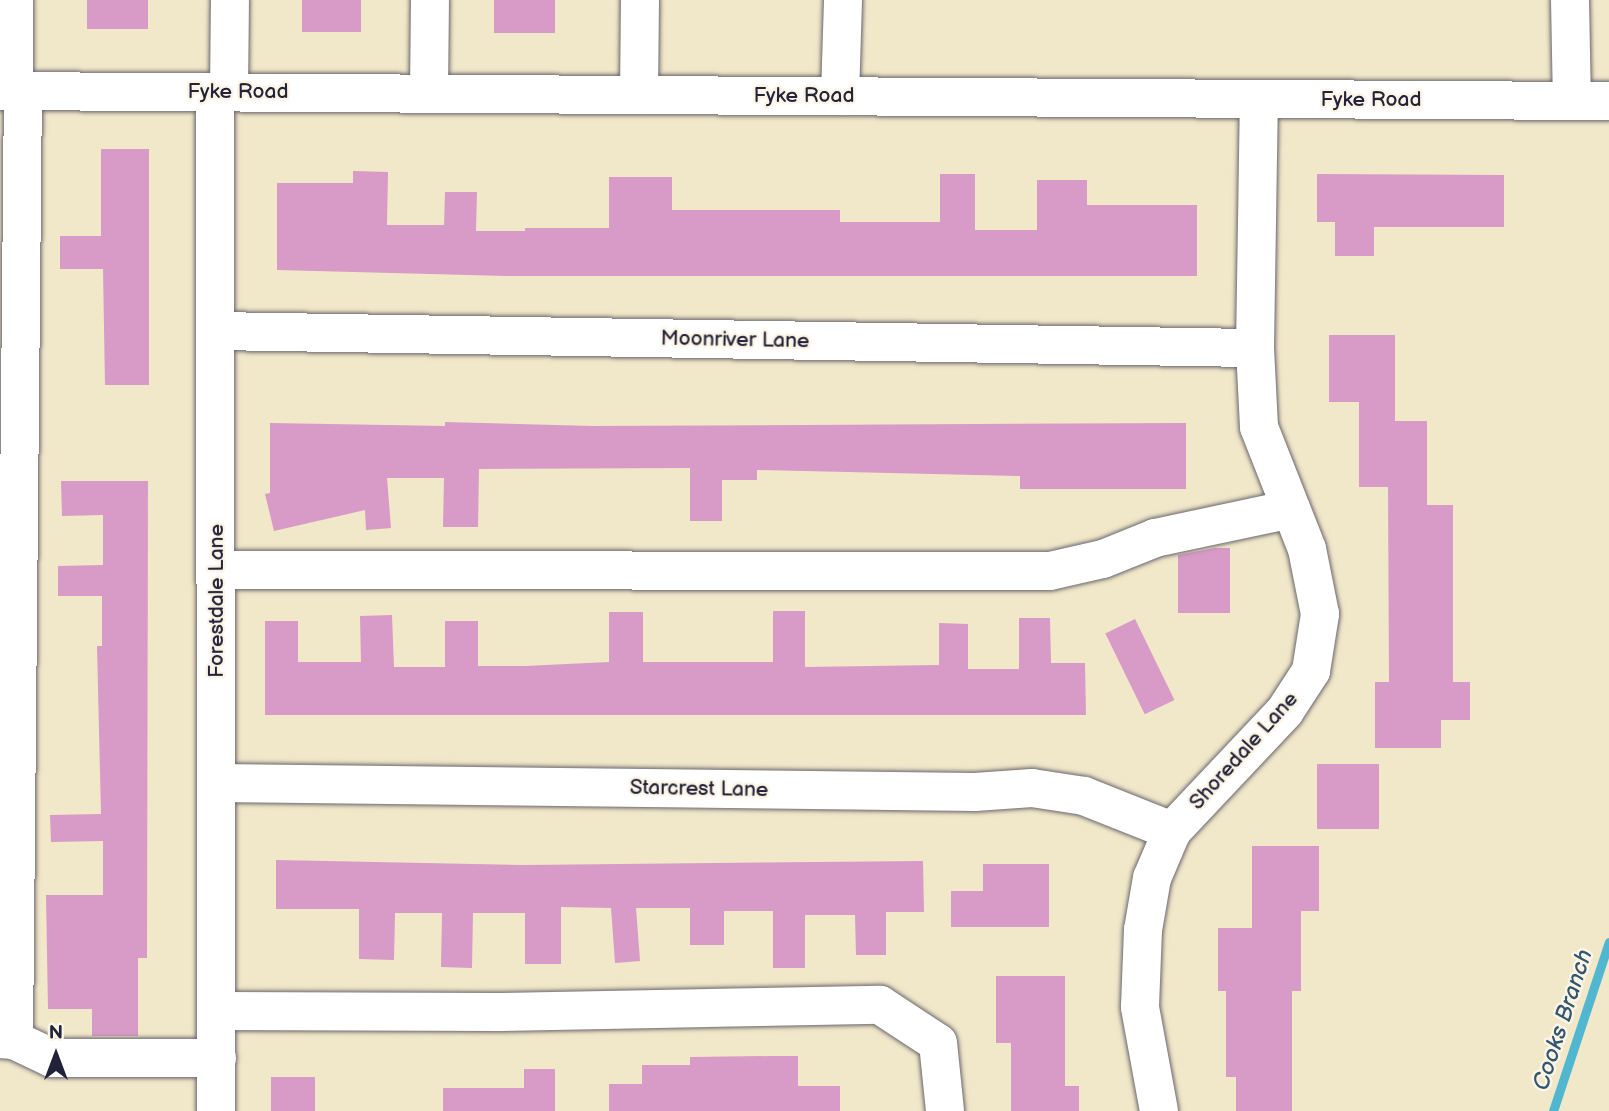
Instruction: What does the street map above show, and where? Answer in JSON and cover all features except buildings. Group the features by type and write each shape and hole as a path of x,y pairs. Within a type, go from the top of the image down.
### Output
{"street":[{"path":"14,0 7,1040 52,1058 216,1058"},
{"name":"Forestdale Lane","path":"216,1111 218,783 215,331 222,92 230,0"},
{"path":"429,93 430,0"},
{"path":"639,95 640,0"},
{"path":"839,96 843,0"},
{"path":"1570,0 1590,101"},
{"name":"Fyke Road","path":"12,91 1590,101"},
{"name":"Shoredale Lane","path":"1159,1111 1140,1007 1143,930 1152,878 1172,831 1285,711 1311,671 1320,614 1307,549 1259,427 1255,348 1259,99"},
{"name":"Moonriver Lane","path":"215,331 1255,348"},
{"path":"216,570 1050,571 1104,559 1155,538 1291,509"},
{"name":"Starcrest Lane","path":"218,783 975,792 1032,788 1084,796 1172,831"},
{"path":"216,1012 501,1012 880,1005 938,1043 945,1111"}],"waterway":[{"name":"Cooks Branch","path":"1553,1111 1609,942"}]}
